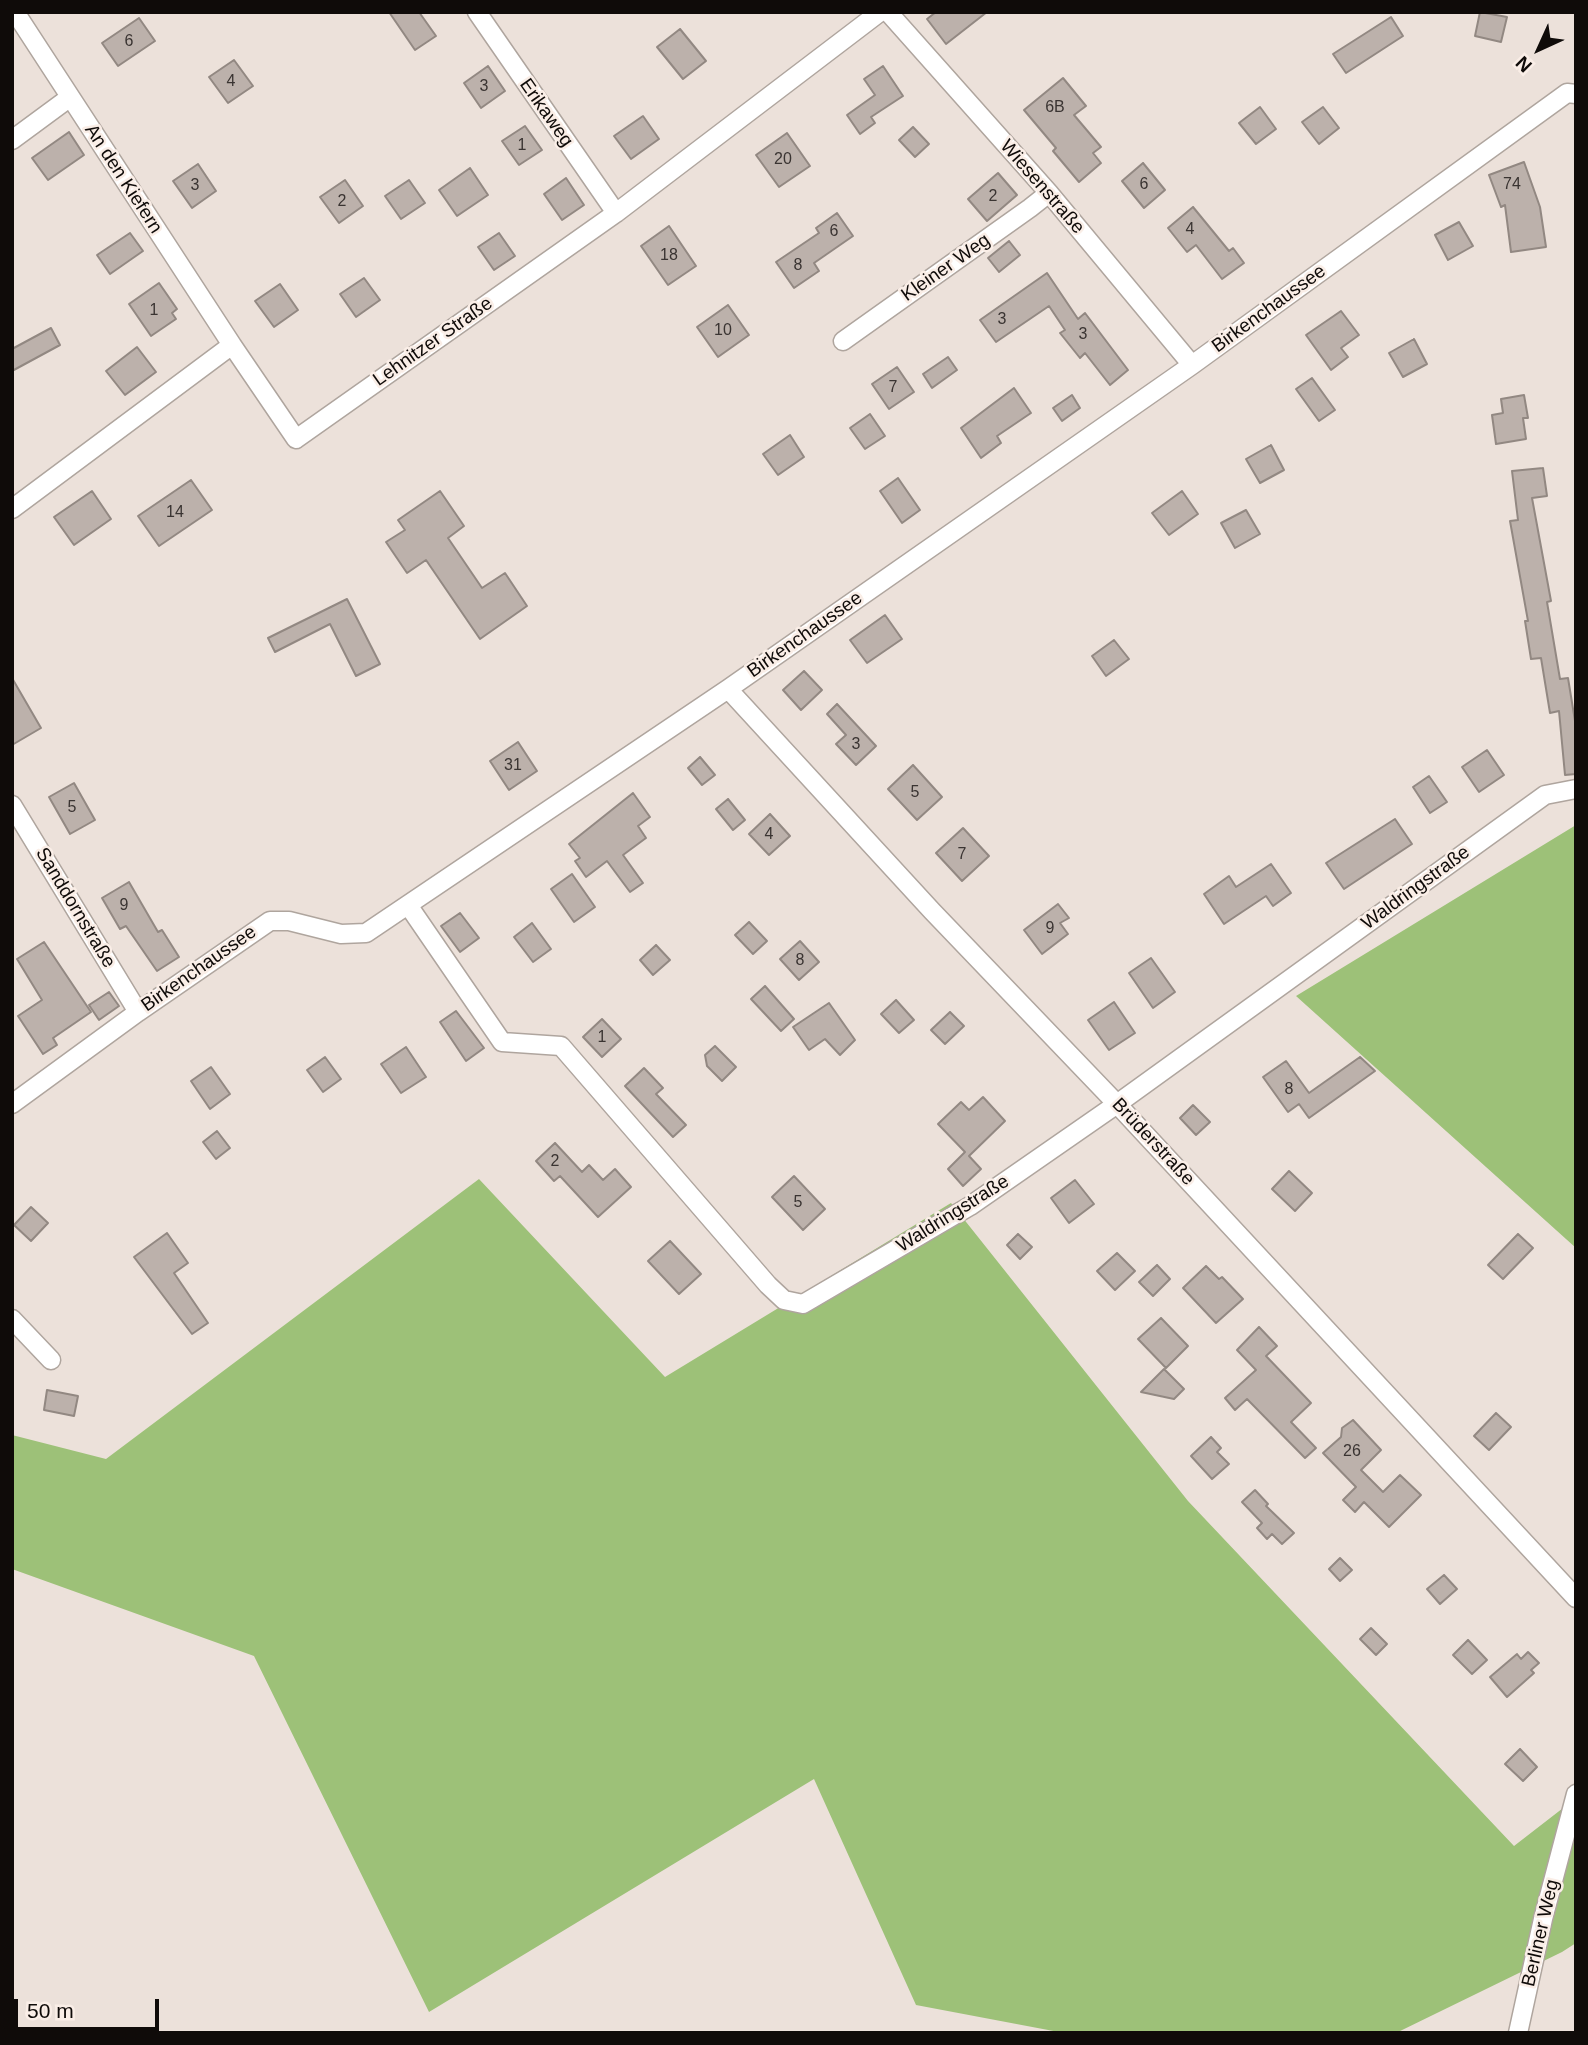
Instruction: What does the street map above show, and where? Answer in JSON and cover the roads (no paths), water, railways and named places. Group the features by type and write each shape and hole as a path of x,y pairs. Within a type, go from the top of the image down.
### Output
{"street":[{"name":"An den Kiefern","path":"15,12 232,345"},
{"name":"Erikaweg","path":"477,12 616,213"},
{"name":"Lehnitzer Straße","path":"232,345 296,439 616,213 880,12"},
{"name":"Wiesenstraße","path":"888,12 1049,193 1192,366"},
{"name":"Birkenchaussee","path":"12,1104 270,920 289,920 341,933 366,933 728,690 1192,366 1566,93 1576,94"},
{"path":"12,140 69,98"},
{"name":"Kleiner Weg","path":"843,341 1049,193"},
{"path":"12,509 232,345"},
{"name":"Brüderstraße","path":"728,690 1576,1598"},
{"name":"Waldringstraße","path":"408,905 502,1042 561,1046 759,1274 784,1300 803,1304 970,1206 1117,1104 1545,795 1576,789"},
{"name":"Sanddornstraße","path":"12,805 138,1012"},
{"path":"12,1319 51,1360"},
{"name":"Berliner Weg","path":"1518,2033 1543,1919 1576,1794"}]}
